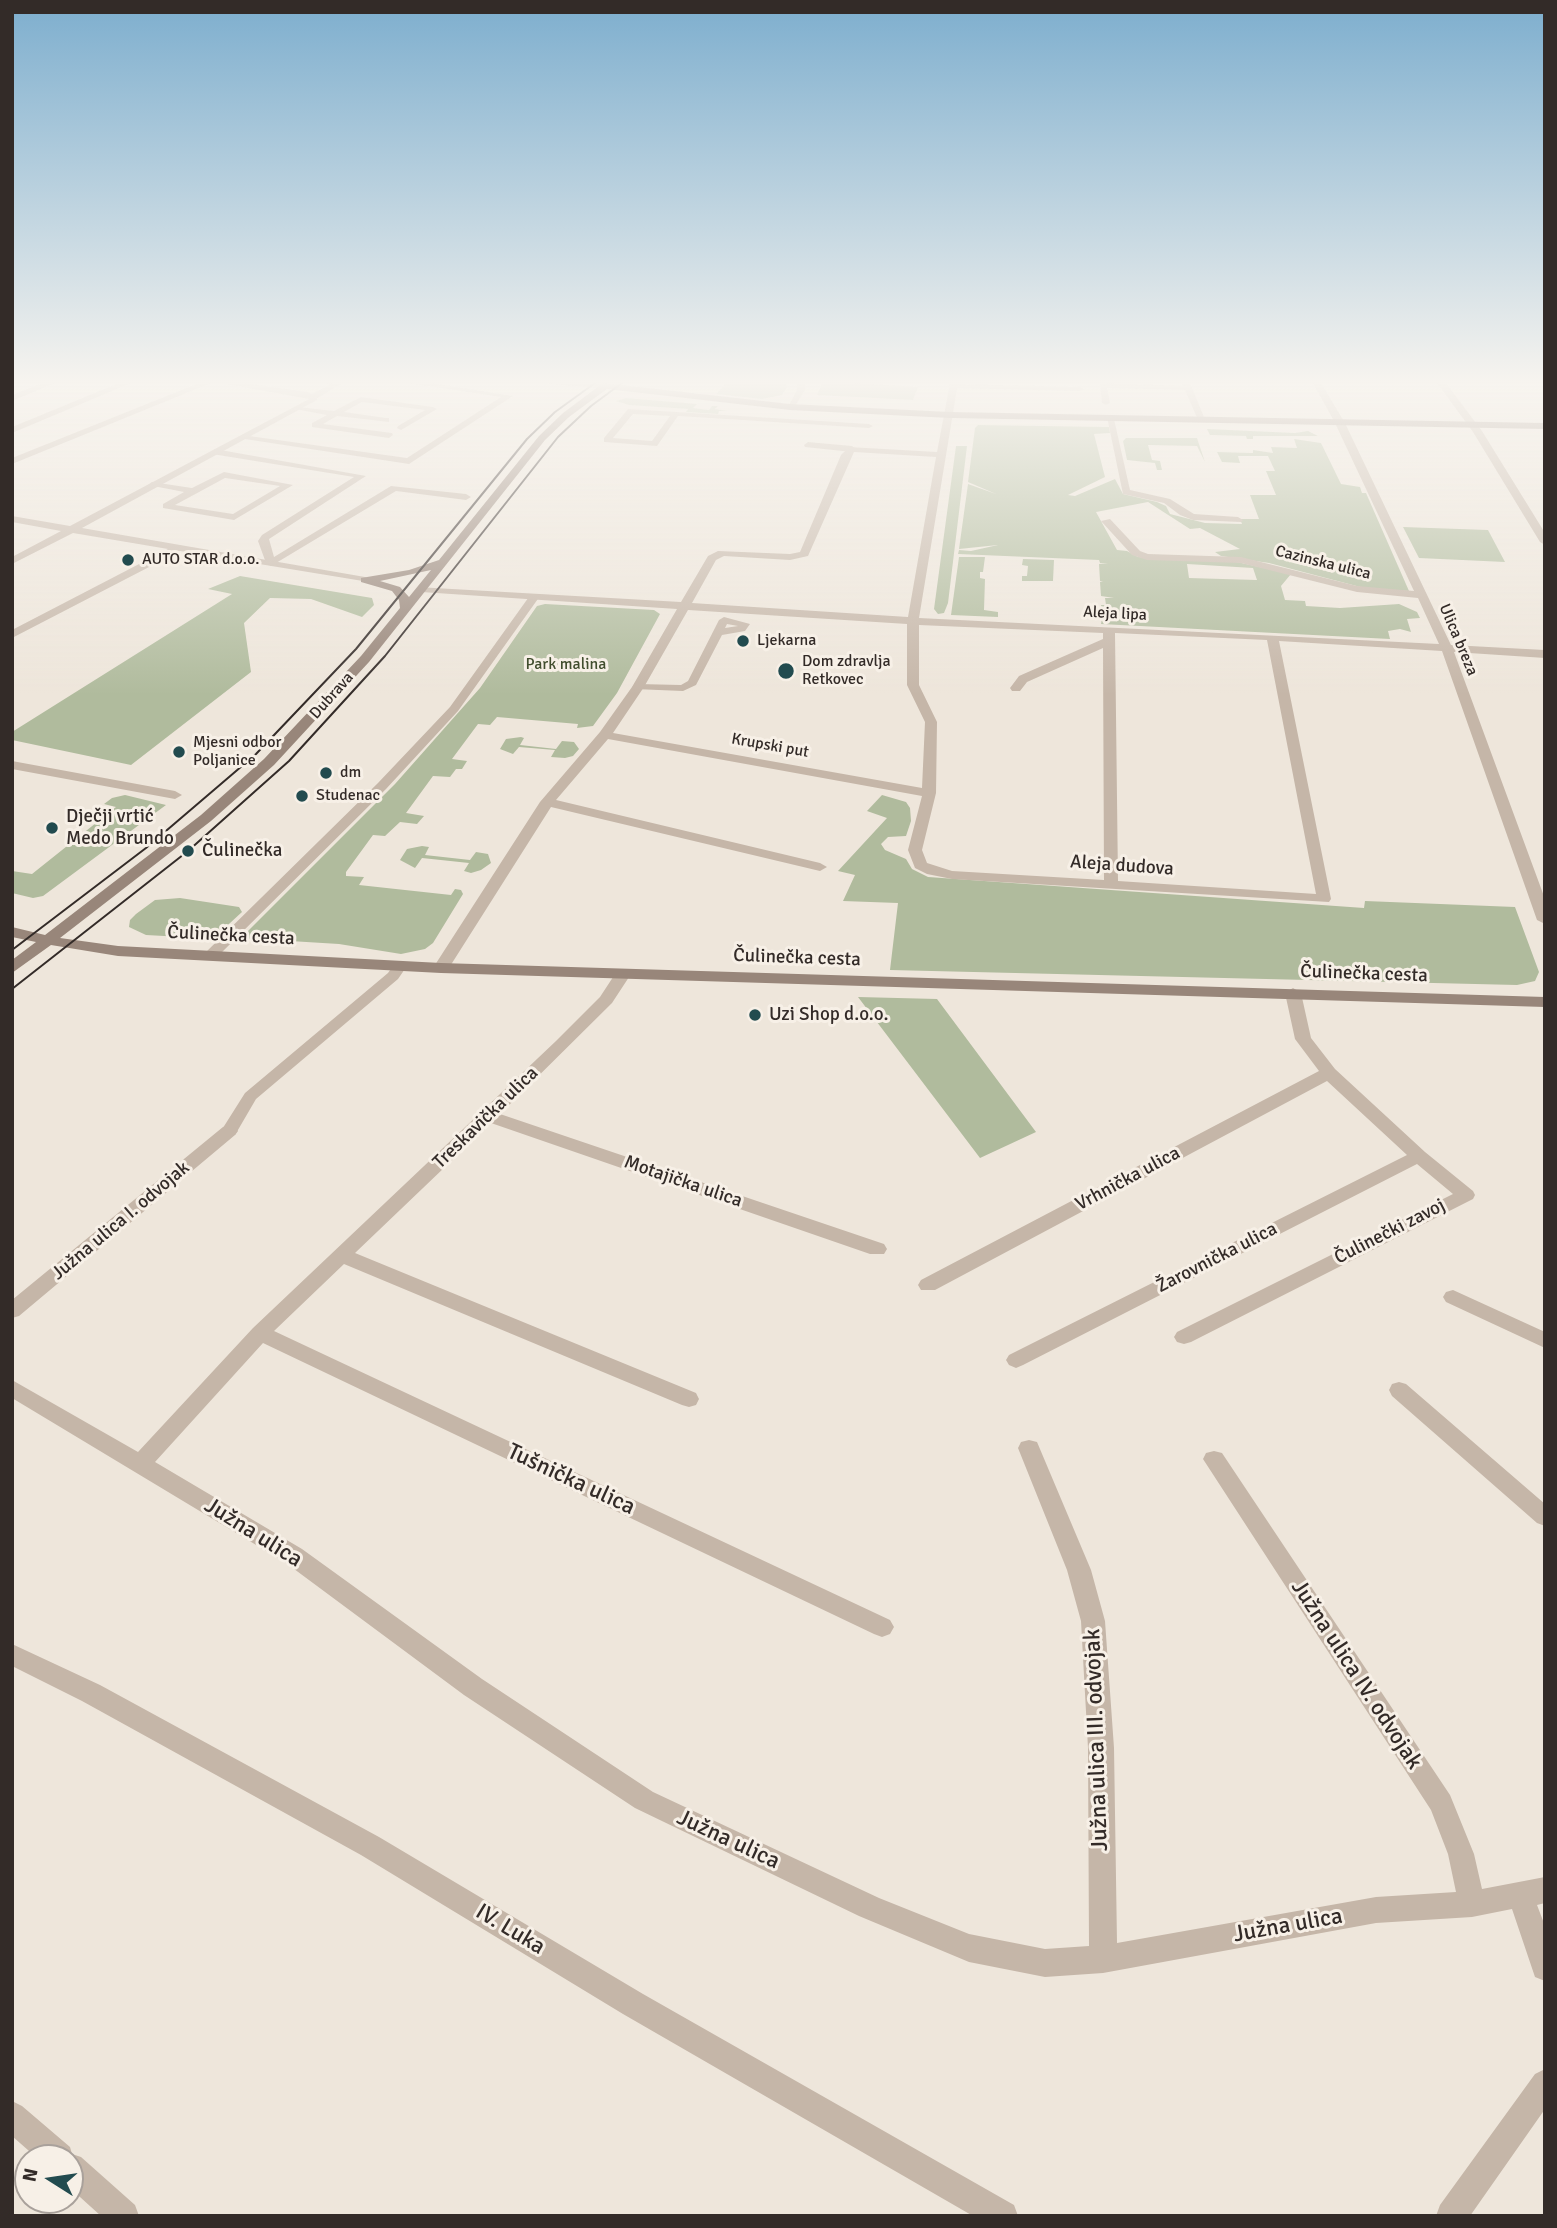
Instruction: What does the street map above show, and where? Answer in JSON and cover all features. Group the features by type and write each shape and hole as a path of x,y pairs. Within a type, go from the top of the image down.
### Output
{"main road":[{"name":"Dubrava","path":"12,968 206,818 245,784 321,709 406,609 502,487"},
{"path":"365,580 411,573 442,562"},
{"path":"365,580 396,589 405,599 406,609"},
{"name":"Čulinečka cesta","path":"12,932 49,941 118,951 441,968 1545,1002"}],"street":[{"path":"12,561 148,487"},
{"path":"441,968 547,802 605,735 638,687 712,558 722,553 790,557 804,554 832,487"},
{"path":"929,793 932,722 913,685 913,621 937,487"},
{"name":"Ulica breza","path":"1370,487 1447,648 1539,891 1545,920"},
{"path":"1511,487 1545,542"},
{"path":"12,519 365,580"},
{"name":"Cazinska ulica","path":"1107,521 1136,553 1147,557 1241,560 1357,589 1422,595"},
{"path":"12,635 177,549"},
{"name":"Aleja lipa","path":"421,589 1109,635 1272,637 1545,654"},
{"path":"1016,688 1023,679 1109,635 1111,884"},
{"name":"Aleja dudova","path":"929,793 915,850 920,865 926,870 952,875 1324,899 1272,637"},
{"name":"Krupski put","path":"605,735 929,793"},
{"path":"12,765 175,795"},
{"path":"547,802 820,867"},
{"name":"Treskavička ulica","path":"140,1464 260,1333 606,1000 623,974"},
{"name":"Čulinečki zavoj","path":"1184,1337 1466,1195 1419,1156 1329,1073 1303,1040 1293,993"},
{"name":"Vrhnička ulica","path":"928,1285 1329,1073"},
{"name":"Motajička ulica","path":"488,1116 877,1249"},
{"name":"Južna ulica I. odvojak","path":"12,1311 229,1131"},
{"name":"Žarovnička ulica","path":"1016,1360 1419,1156"},
{"path":"343,1256 689,1399"},
{"path":"1453,1297 1545,1341"},
{"name":"Tušnička ulica","path":"260,1333 882,1627"},
{"name":"Južna ulica","path":"12,1388 294,1556 473,1687 644,1800 869,1907 969,1948 1045,1963 1103,1959 1376,1910 1472,1904 1533,1893"},
{"path":"1399,1390 1545,1517"},
{"name":"Južna ulica III. odvojak","path":"1029,1448 1079,1570 1093,1621 1101,1748 1103,1959"},
{"name":"Južna ulica IV. odvojak","path":"1214,1459 1441,1803 1461,1854 1472,1904"},
{"name":"IV. Luka","path":"12,1654 91,1693 370,1846 632,2004 1003,2216"},
{"path":"1533,1893 1545,1967"},
{"path":"1451,2216 1545,2084"},
{"path":"12,2116 43,2144"},
{"path":"84,2180 124,2216"}],"lane":[{"path":"165,487 193,491"},
{"path":"201,487 166,506 234,517 286,487"},
{"path":"345,487 265,537 263,541 271,564 394,488 466,497"},
{"path":"1125,487 1126,492 1167,501 1193,517 1238,520"},
{"path":"209,957 382,786 454,709 535,596"},
{"path":"638,687 673,690 692,683 724,620 737,621 745,627 718,632"},
{"path":"229,1131 250,1096 394,976 400,966"}],"green space":[{"path":"950,487 962,487 948,603 944,613 938,614 934,609"},
{"path":"968,487 996,494 980,487 1084,487 1068,495 1075,496 1096,487 1119,487 1123,494 1166,506 1170,514 1205,523 1242,524 1240,519 1259,519 1250,495 1276,495 1273,487 1360,487 1362,493 1366,493 1409,591 1368,589 1269,563 1221,556 1215,552 1240,549 1200,528 1190,529 1148,502 1096,512 1117,550 1127,551 1138,557 1237,562 1291,574 1281,586 1285,600 1305,601 1306,606 1340,608 1399,604 1417,612 1420,618 1407,619 1411,632 1400,629 1388,631 1390,639 1101,624 1101,605 1106,605 1105,598 1114,598 1101,596 1100,582 1103,582 1100,581 1099,564 1108,563 1100,563 1099,560 958,554 959,550 971,551 998,545 959,549","holes":["1187,564 1253,568 1257,580 1189,578"]},
{"path":"1403,527 1488,530 1505,562 1419,558"},
{"path":"959,557 985,557 983,572 980,572 980,578 985,579 984,610 998,612 998,617 951,615"},
{"path":"1023,559 1054,560 1053,581 1022,581 1022,576 1027,576 1028,566 1022,565"},
{"path":"240,576 372,598 374,605 362,617 311,599 270,598 244,623 251,672 131,765 12,740 12,732 232,594 208,589"},
{"name":"Park malina","path":"545,604 654,610 660,614 617,693 593,726 577,728 578,724 497,717 490,725 478,724 452,759 467,761 462,769 456,769 450,777 433,776 406,813 424,816 417,824 400,822 385,836 373,835 346,872 346,876 364,877 359,885 451,895 455,889 461,890 463,894 433,943 425,949 401,954 339,944 241,938 395,784 480,688 537,606"},
{"path":"524,738 520,745 556,749 562,741 574,742 579,749 573,756 565,758 551,757 555,750 519,747 513,754 500,749 506,739"},
{"path":"125,795 166,805 43,896 33,898 12,893 12,871 32,874 116,807 104,804 112,798"},
{"path":"882,795 906,802 910,808 911,821 906,836 888,837 881,844 885,850 906,859 912,869 928,877 1364,908 1365,901 1515,907 1539,972 1535,981 1517,985 890,970 898,903 843,901 855,875 838,871 887,818 867,811"},
{"path":"429,847 425,855 470,860 476,852 488,854 491,863 471,873 464,871 469,863 422,858 415,868 400,860 407,849"},
{"path":"180,898 239,907 242,912 217,935 201,938 146,935 129,927 130,920 155,900"},
{"path":"858,997 937,999 1036,1132 980,1158"}],"tram line":[{"path":"12,950 146,848 256,754 356,649 488,487"},
{"path":"12,989 188,851 289,761 385,656 519,487"}],"place":[{"name":"AUTO STAR d.o.o.","path":"128,560"},
{"name":"Ljekarna","path":"743,641"},
{"name":"Dom zdravlja Retkovec","path":"786,671"},
{"name":"Mjesni odbor Poljanice","path":"179,752"},
{"name":"dm","path":"326,773"},
{"name":"Studenac","path":"302,796"},
{"name":"Dječji vrtić Medo Brundo","path":"52,828"},
{"name":"Čulinečka","path":"188,851"},
{"name":"Uzi Shop d.o.o.","path":"755,1015"}]}
